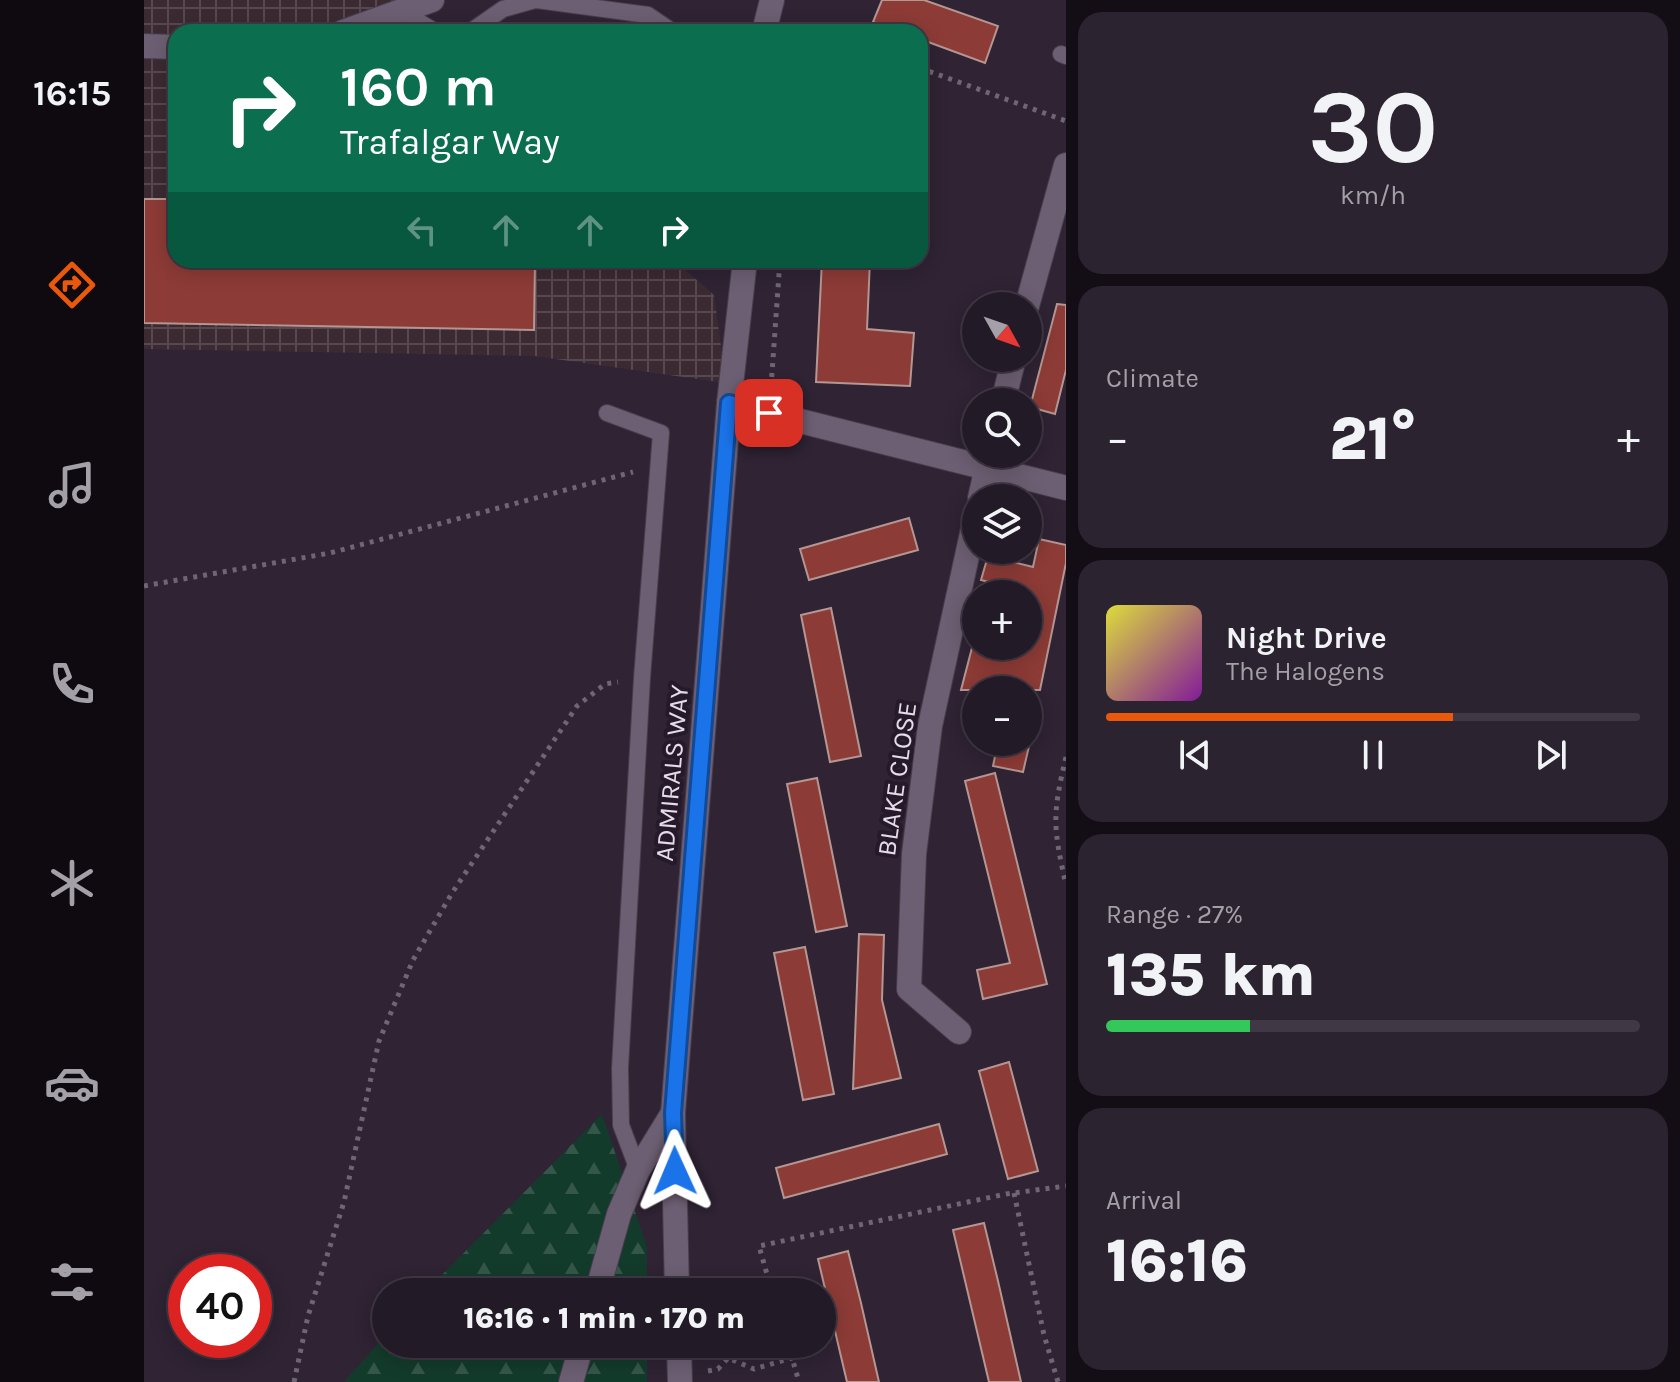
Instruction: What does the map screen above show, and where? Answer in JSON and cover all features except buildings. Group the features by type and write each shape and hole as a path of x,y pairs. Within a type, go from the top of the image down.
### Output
{"street":[{"path":"367,24 432,0"},
{"path":"762,19 772,0"},
{"path":"144,46 168,47"},
{"path":"1031,292 1066,165"},
{"name":"ADMIRALS WAY","path":"677,1278 673,1113 729,403 744,268"},
{"path":"729,403 962,454"},
{"path":"1010,468 1066,488"},
{"name":"BLAKE CLOSE","path":"959,1032 909,989 914,854 930,726 965,564"},
{"path":"601,1278 619,1214 638,1170 673,1113"},
{"path":"571,1382 578,1358"},
{"path":"679,1358 680,1379"}],"lane":[{"path":"481,24 503,9 536,0 648,15 661,24"},
{"path":"402,12 422,24"},
{"path":"607,413 661,433 642,678 620,1068 621,1125 638,1170"}],"path":[{"path":"928,71 1066,121"},
{"path":"769,413 779,268"},
{"path":"144,586 330,553 641,470"},
{"path":"294,1382 308,1316 344,1202 379,1041 413,960 452,893 577,706 605,684 642,678"},
{"path":"1066,757 1054,807 1054,833 1066,885"},
{"path":"768,1278 759,1246 1014,1193 1066,1186"},
{"path":"1014,1193 1044,1335 1058,1382"},
{"path":"680,1379 718,1369 728,1358 754,1369 792,1358 799,1382"}],"shaded area":[{"path":"144,0 412,0 395,24 168,24 168,268 683,268 714,295 726,383 534,356 144,349"}],"green space":[{"path":"602,1114 647,1247 647,1278 439,1278"},
{"path":"372,1351 372,1358 647,1358 647,1382 344,1382"}],"route":[{"path":"675,1171 673,1113 729,403 769,413"}]}
